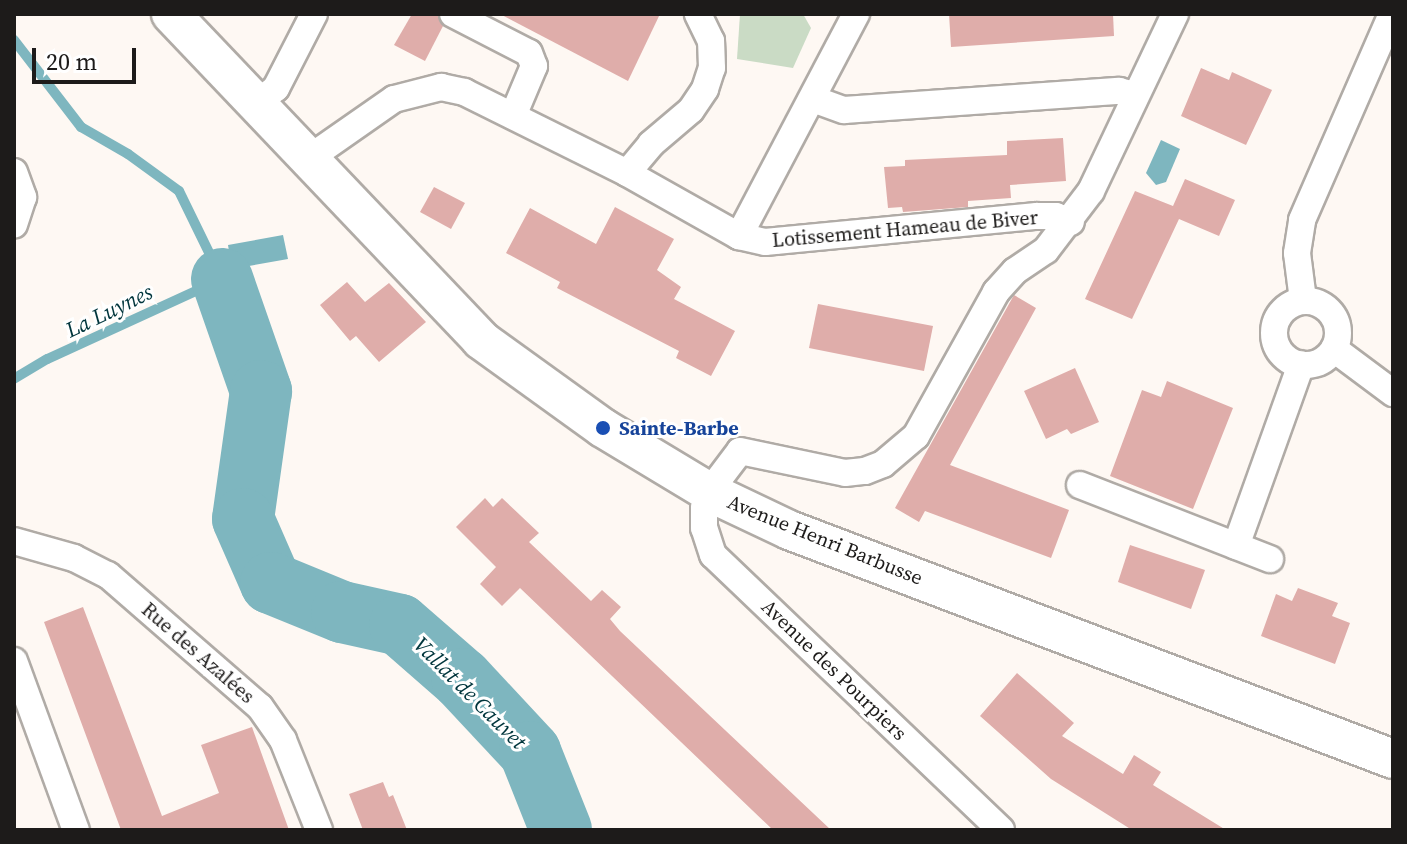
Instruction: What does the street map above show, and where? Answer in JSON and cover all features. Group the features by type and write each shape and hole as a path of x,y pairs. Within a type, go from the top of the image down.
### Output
{"main road":[{"name":"Avenue Henri Barbusse","path":"171,14 481,340 603,428 709,492 789,530 1393,759"}],"street":[{"path":"255,105 276,88 314,14"},
{"path":"453,14 529,53 534,66 513,116"},
{"path":"627,173 651,144 691,110 705,89 712,68 711,41 698,14"},
{"name":"Lotissement Hameau de Biver","path":"739,236 856,14"},
{"name":"Lotissement Hameau de Biver","path":"709,492 740,451 845,473 865,471 899,453 916,436 996,292 1015,271 1046,250 1071,222 1091,191 1175,14"},
{"path":"1303,300 1297,253 1302,220 1392,14"},
{"name":"Lotissement Hameau de Biver","path":"308,159 394,99 441,87 464,92 513,116 627,173 739,236 765,242 790,243 882,229 1037,216 1056,216 1071,222"},
{"path":"813,99 844,110 1119,91 1135,95"},
{"path":"14,172 23,197 14,225"},
{"path":"1303,300 1322,305 1335,320 1338,330 1334,349 1318,363 1301,364 1279,351 1274,329 1284,309 1303,300"},
{"path":"1334,349 1393,393"},
{"path":"1236,546 1301,364"},
{"path":"1080,485 1270,559"},
{"name":"Avenue des Pourpiers","path":"709,492 704,508 704,528 713,555 1001,830"},
{"name":"Rue des Azalées","path":"14,541 74,558 108,575 260,707 283,740 319,830"},
{"path":"14,661 76,830"}],"green space":[{"path":"740,14 803,14 811,28 793,68 737,59"}],"water":[{"path":"1161,140 1180,149 1166,182 1156,185 1146,173"},
{"path":"283,235 288,259 232,269 228,245"}],"building":[{"path":"412,14 437,14 443,26 425,61 394,45"},
{"path":"500,14 660,14 628,81"},
{"path":"949,14 1113,14 1114,36 951,47"},
{"path":"1201,68 1229,80 1232,72 1272,90 1246,145 1181,116"},
{"path":"1063,138 1066,181 1010,185 1011,198 968,201 968,207 903,212 902,207 888,208 884,167 905,166 905,160 1007,155 1007,141"},
{"path":"1185,179 1235,200 1219,236 1179,219 1132,319 1085,299 1135,191 1173,206"},
{"path":"434,187 465,203 451,229 420,212"},
{"path":"615,207 674,239 657,270 681,287 674,299 735,331 711,376 676,358 679,351 557,288 560,282 506,253 530,208 596,244"},
{"path":"347,282 365,302 389,283 426,322 379,362 356,336 350,341 320,305"},
{"path":"1014,295 1036,308 950,465 1069,510 1051,558 925,511 919,522 895,508"},
{"path":"818,304 933,326 924,371 809,348"},
{"path":"1075,368 1099,422 1071,434 1067,429 1046,439 1024,391"},
{"path":"1167,381 1233,408 1193,509 1110,476 1142,390 1161,397"},
{"path":"485,498 493,507 502,498 539,533 529,542 591,601 602,590 621,607 610,619 620,631 831,830 773,830 520,588 502,606 480,584 496,567 456,527"},
{"path":"1130,545 1205,570 1191,609 1118,582"},
{"path":"1298,588 1338,603 1332,616 1350,623 1335,664 1261,636 1276,594 1292,601"},
{"path":"83,607 162,816 219,793 201,745 252,727 289,830 121,830 44,622"},
{"path":"1017,673 1074,723 1062,736 1123,774 1134,755 1161,772 1153,785 1226,830 1132,830 1051,779 980,716"},
{"path":"383,782 389,797 393,795 407,830 363,830 349,794"}],"waterway":[{"name":"La Luynes","path":"14,40 81,127 128,154 179,191 222,279 47,359 14,379"},
{"name":"Vallat de Cauvet","path":"222,279 261,391 243,519 271,583 342,612 400,625 462,679 530,752 561,830"}],"place":[{"name":"Sainte-Barbe","path":"603,428"}]}
